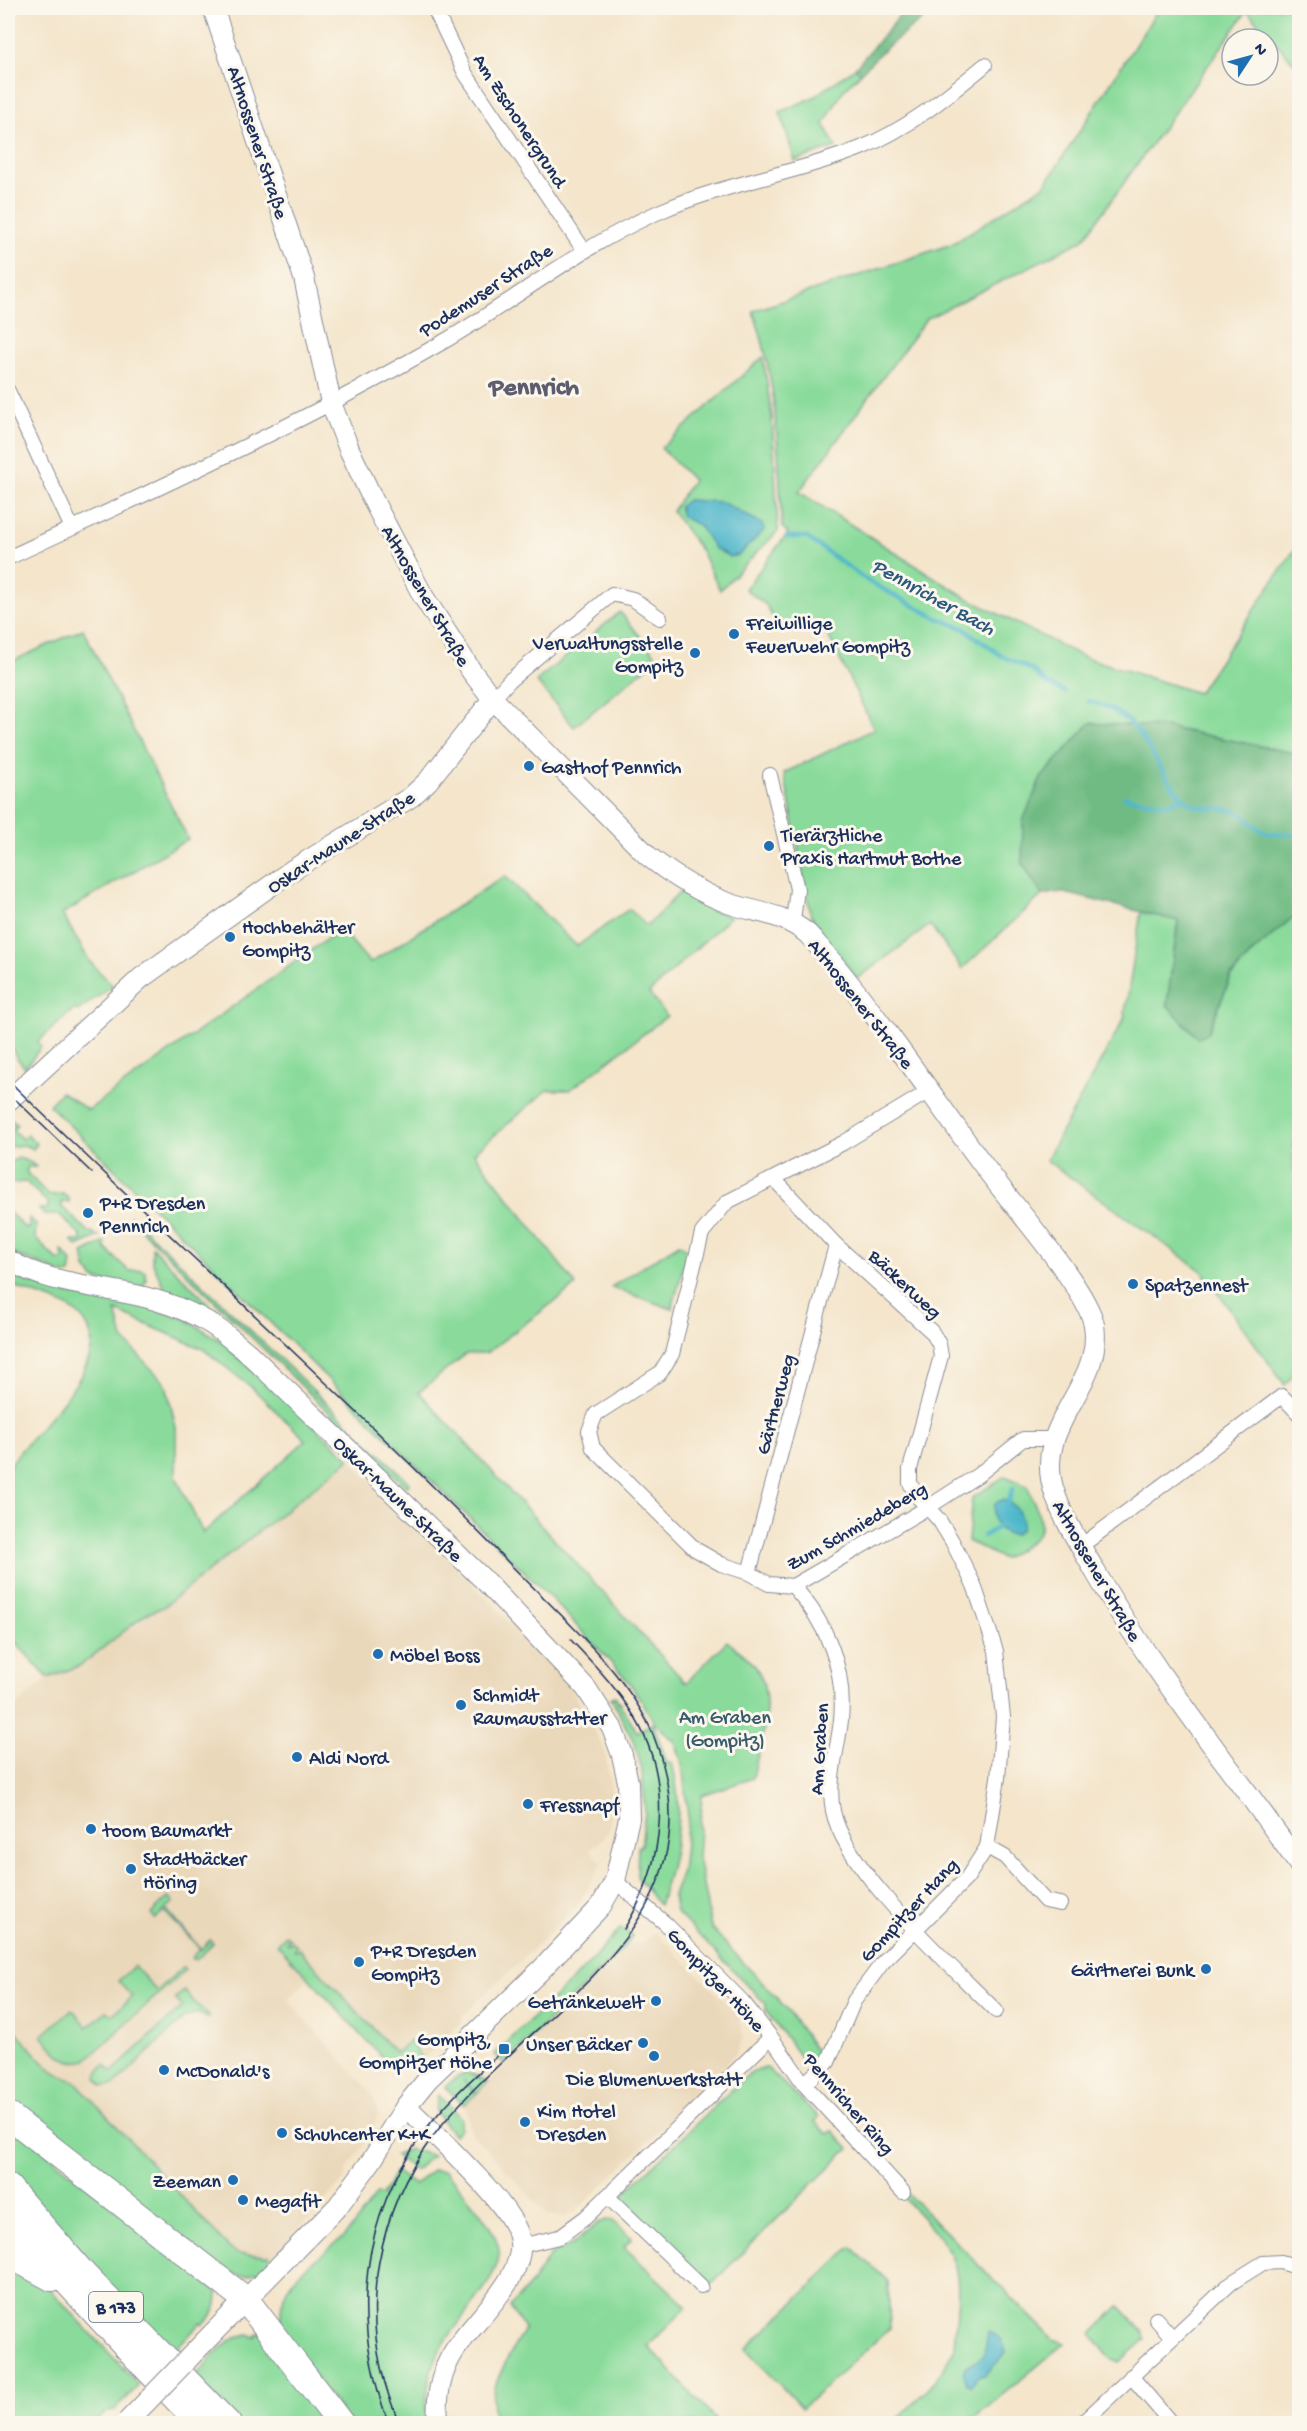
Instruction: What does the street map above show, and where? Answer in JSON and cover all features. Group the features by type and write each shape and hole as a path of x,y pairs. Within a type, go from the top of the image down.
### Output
{"highway":[{"path":"8,2115 246,2300 341,2424"},
{"name":"B 173","path":"8,2187 84,2275 228,2424"},
{"name":"B 173","path":"8,2218 75,2293 201,2424"},
{"path":"8,2254 75,2293"}],"street":[{"name":"Altnossener Straße","path":"213,8 304,278 331,403 349,449 423,596 449,639 494,699 627,837 677,878 724,902 776,914 793,921 821,949 931,1090 984,1167 1084,1298 1094,1324 1091,1363 1053,1439 1048,1466 1055,1494 1082,1546 1155,1667 1299,1866"},
{"name":"Am Zschonergrund","path":"435,8 465,73 583,249"},
{"name":"Podemuser Straße","path":"8,558 331,403 445,341 583,249 662,210 825,160 872,143 916,120 985,66"},
{"path":"8,391 72,528"},
{"name":"Oskar-Maune-Straße","path":"8,1101 141,978 294,869 411,797 428,781 509,681 612,594 633,599 660,618"},
{"path":"770,776 797,889 793,921"},
{"name":"Zum Schmiedeberg","path":"931,1090 843,1143 727,1202 702,1233 672,1354 660,1373 596,1414 589,1431 593,1448 681,1538 721,1564 749,1573 769,1584 793,1586 927,1508 978,1475 1023,1439 1053,1439"},
{"name":"Bäckerweg","path":"774,1179 836,1245 932,1332 939,1344 941,1356 910,1469 910,1483 927,1508"},
{"name":"Gärtnerweg","path":"749,1573 836,1245"},
{"name":"Oskar-Maune-Straße","path":"8,1260 26,1271 52,1280 152,1299 206,1320 248,1353 486,1582 586,1688 612,1728 622,1755 628,1782 629,1818 615,1881"},
{"path":"1082,1546 1282,1396 1299,1415"},
{"name":"Gompitzer Hang","path":"804,2084 828,2062 854,2001 883,1962 967,1878 987,1847 1002,1741 1003,1718 996,1652 974,1585 952,1541 927,1508"},
{"name":"Am Graben","path":"793,1586 819,1621 836,1657 841,1690 841,1719 831,1781 833,1811 849,1851 916,1929 996,2011"},
{"path":"987,1847 1005,1857 1045,1901 1060,1904"},
{"path":"126,2423 338,2206 372,2160 406,2106 459,2047 540,1970 596,1912 615,1881"},
{"name":"Gompitzer Höhe","path":"520,2246 559,2236 586,2217 771,2037 743,2002 677,1935 615,1881"},
{"name":"Pennricher Ring","path":"771,2037 804,2084 903,2192"},
{"path":"406,2106 498,2202 519,2234 519,2264 470,2328 445,2367 440,2386 438,2424"},
{"path":"607,2196 701,2286"},
{"path":"1080,2424 1231,2283 1263,2263 1281,2262 1299,2268"},
{"path":"1156,2319 1172,2337"},
{"path":"1131,2376 1172,2424"}],"shaded area":[{"path":"350,1459 544,1657 572,1690 605,1751 612,1794 609,1832 590,1850 602,1863 577,1907 462,2016 462,2021 416,2066 401,2068 380,2055 308,1978 288,2000 373,2095 378,2113 372,2132 347,2170 345,2179 274,2255 238,2254 226,2245 132,2143 41,2060 8,2021 8,1714 48,1678 81,1665 146,1614 163,1607"},
{"path":"655,1932 739,2015 743,2038 737,2052 720,2071 575,2212 565,2217 548,2215 472,2134 465,2106 627,1944 642,1943"}],"green space":[{"path":"903,8 936,8 881,52 861,73 855,68 895,22"},
{"path":"1159,8 1299,8 1299,68 1280,47 1280,27 1262,27 1247,11 1236,27 1220,27 1220,49 1083,240 926,319 799,492 967,598 1081,656 1198,693 1299,543 1299,754 1165,727 1022,862 1042,895 962,969 930,925 857,979 811,916 784,773 874,729 827,633 780,631 766,605 745,589 788,533 782,527 778,445 768,364 753,311 952,244 1045,185"},
{"path":"855,68 861,73 843,91 824,124 836,147 795,161 780,112 814,97"},
{"path":"763,357 772,417 778,531 720,590 701,551 672,511 693,480 661,448"},
{"path":"620,612 658,658 574,727 536,681"},
{"path":"83,629 188,839 62,914 90,962 113,986 77,1011 74,1009 38,1042 41,1047 25,1068 14,1054 9,1040 9,1025 14,1008 8,997 8,663"},
{"path":"1090,723 1165,727 1299,754 1299,912 1253,952 1231,976 1208,1033 1198,1038 1167,1005 1178,921 1061,892 1042,895 1022,862 1023,821 1041,778"},
{"name":"Am Graben (Gompitz)","path":"505,876 577,946 629,909 647,926 680,892 730,917 649,993 667,1016 570,1090 547,1090 474,1153 576,1285 486,1353 466,1354 419,1392 686,1683 727,1641 755,1666 762,1679 766,1706 753,1778 702,1795 698,1857 711,1928 786,2008 819,2056 815,2059 801,2058 766,2011 766,2004 676,1912 673,1896 682,1871 688,1816 682,1763 675,1742 655,1723 630,1683 550,1597 49,1105 61,1092 88,1110 341,929 370,963"},
{"path":"1141,912 1178,921 1167,1005 1208,1033 1231,977 1253,952 1299,912 1300,1129 1293,1147 1293,1170 1300,1170 1300,1366 1285,1385 1202,1271 1046,1160 1124,1019"},
{"path":"8,1116 17,1125 13,1130 22,1139 27,1135 37,1144 33,1149 24,1145 8,1147"},
{"path":"18,1158 36,1167 27,1167 27,1173 48,1195 63,1194 69,1199 69,1202 62,1202 62,1207 89,1232 99,1236 77,1246 72,1241 81,1241 81,1236 60,1215 44,1215 39,1209 48,1209 48,1203 26,1182 11,1183 8,1178 8,1164"},
{"path":"8,1211 25,1228 29,1228 29,1218 36,1225 35,1238 57,1260 63,1260 62,1250 72,1262 70,1274 67,1275 16,1255 8,1249"},
{"path":"131,1216 410,1483 406,1487 129,1218"},
{"path":"105,1242 105,1248 129,1271 142,1270 145,1272 146,1281 140,1289 94,1279 86,1268 83,1253"},
{"path":"679,1244 688,1250 672,1309 611,1287"},
{"path":"152,1247 241,1336 167,1294 152,1261"},
{"path":"8,1272 30,1283 63,1290 63,1293 93,1299 100,1295 184,1318 223,1342 350,1459 163,1607 146,1614 81,1665 48,1678 8,1634 7,1474 17,1455 67,1397 81,1376 90,1355 91,1335 81,1317 73,1311 56,1301 8,1283","holes":["116,1311 203,1349 251,1387 306,1440 203,1533 176,1477 176,1428 166,1384 123,1339"]},
{"path":"1005,1476 1027,1486 1040,1523 1035,1537 1003,1559 968,1541 972,1498"},
{"path":"615,1696 637,1732 653,1723 667,1763 672,1763 676,1781 678,1817 674,1852 659,1905 637,1877 638,1846 641,1846 645,1812 642,1770 635,1744 611,1698"},
{"path":"169,1897 174,1902 166,1909 201,1949 210,1940 213,1943 196,1960 192,1958 200,1949 164,1911 155,1919 151,1914"},
{"path":"621,1928 633,1936 623,1948 504,2064 495,2054 585,1968"},
{"path":"286,1935 290,1939 287,1942 289,1944 292,1941 297,1946 294,1949 296,1951 299,1949 396,2053 409,2041 422,2058 411,2065 401,2066 380,2055 277,1944"},
{"path":"134,1966 157,1991 183,1967 185,1970 86,2060 72,2061 56,2052 42,2036 72,2009 88,2027 106,2011 112,2015 132,1997 118,1981"},
{"path":"184,1991 209,2017 198,2013 185,2017 114,2085 103,2086 97,2078 99,2070 105,2065 112,2072 182,2007 175,1999"},
{"path":"8,2021 46,2065 65,2078 75,2081 228,2247 238,2254 269,2256 271,2261 257,2272 246,2275 218,2267 8,2107"},
{"path":"767,2068 819,2117 815,2122 827,2134 833,2131 849,2148 707,2288 620,2197 744,2078 758,2069"},
{"path":"465,2073 488,2082 477,2093 463,2080 476,2094 464,2105 445,2087"},
{"path":"438,2095 461,2118 460,2128 454,2135 435,2111"},
{"path":"8,2122 217,2291 217,2305 210,2317 171,2353 8,2174"},
{"path":"410,2149 432,2155 415,2170 395,2156"},
{"path":"432,2170 445,2171 485,2220 497,2241 498,2261 485,2287 439,2352 428,2387 426,2423 349,2423 275,2323 281,2319 286,2291 293,2280 345,2235 377,2194 382,2196 395,2171 415,2185"},
{"path":"907,2193 1053,2339 1065,2343 968,2423 892,2424 936,2379 949,2359 954,2348 957,2305 958,2282 950,2253 924,2219 902,2196"},
{"path":"613,2221 632,2238 624,2247 687,2307 648,2346 718,2423 497,2423 493,2411 495,2387 524,2329 510,2307 533,2281 550,2255 573,2244 598,2223"},
{"path":"851,2247 888,2281 890,2328 802,2408 746,2349"},
{"path":"8,2263 48,2287 139,2385 115,2410 109,2411 93,2423 8,2423"},
{"path":"1119,2306 1143,2331 1145,2339 1119,2362 1110,2358 1091,2334"},
{"path":"260,2332 332,2423 241,2423 194,2377 230,2341 238,2336 255,2337"}],"water":[{"path":"687,500 722,502 761,523 765,529 739,555 730,557 714,548 699,525 682,517 679,507"},
{"path":"1002,1500 1013,1505 1020,1515 1022,1524 1020,1531 1015,1534 1008,1534 996,1525 995,1503"},
{"path":"988,2332 1001,2340 1006,2353 985,2375 977,2377 972,2386 967,2383 963,2374 965,2367 984,2356"}],"waterway":[{"name":"Pennricher Bach","path":"787,537 806,537 868,581 935,617 963,628 1002,656 1031,669 1046,683 1065,692"},
{"name":"Pennricher Bach","path":"1088,701 1107,707 1134,726 1169,781 1181,796 1193,805 1237,812 1267,833 1300,834"},
{"path":"1124,797 1167,804 1182,798"},
{"path":"1006,1507 1013,1488"},
{"path":"983,1536 998,1527 999,1523"}],"tram line":[{"path":"8,1080 320,1377 566,1620 609,1666 643,1713 654,1737 670,1807 663,1867 638,1920 600,1968 461,2103 413,2167 386,2230 376,2281 376,2336 382,2371 400,2424"},
{"path":"16,1100 92,1173"},
{"path":"571,1640 594,1664 628,1707 643,1733 653,1761 658,1789 659,1818 656,1847 649,1876 624,1929"},
{"path":"389,2424 376,2385 369,2347 366,2308 368,2271 375,2234 387,2198 404,2163 426,2129 451,2100 497,2056"}],"place":[{"name":"Freiwillige Feuerwehr Gompitz","path":"734,634"},
{"name":"Verwaltungsstelle Gompitz","path":"695,653"},
{"name":"Gasthof Pennrich","path":"529,766"},
{"name":"Tierärztliche Praxis Hartmut Bothe","path":"769,846"},
{"name":"Hochbehälter Gompitz","path":"230,937"},
{"name":"P+R Dresden Pennrich","path":"88,1213"},
{"name":"Spatzennest","path":"1133,1284"},
{"name":"Möbel Boss","path":"378,1654"},
{"name":"Schmidt Raumausstatter","path":"461,1705"},
{"name":"Aldi Nord","path":"297,1757"},
{"name":"Fressnapf","path":"528,1804"},
{"name":"toom Baumarkt","path":"91,1829"},
{"name":"Stadtbäcker Höring","path":"131,1869"},
{"name":"P+R Dresden Gompitz","path":"359,1962"},
{"name":"Gärtnerei Bunk","path":"1206,1969"},
{"name":"Getränkewelt","path":"656,2001"},
{"name":"Unser Bäcker","path":"643,2043"},
{"name":"Gompitz, Gompitzer Höhe","path":"504,2049"},
{"name":"Die Blumenwerkstatt","path":"654,2056"},
{"name":"McDonald's","path":"164,2070"},
{"name":"Kim Hotel Dresden","path":"525,2122"},
{"name":"Schuhcenter K+K","path":"282,2133"},
{"name":"Zeeman","path":"233,2180"},
{"name":"Megafit","path":"243,2200"}],"district":[{"name":"Pennrich","path":"534,385"}]}
